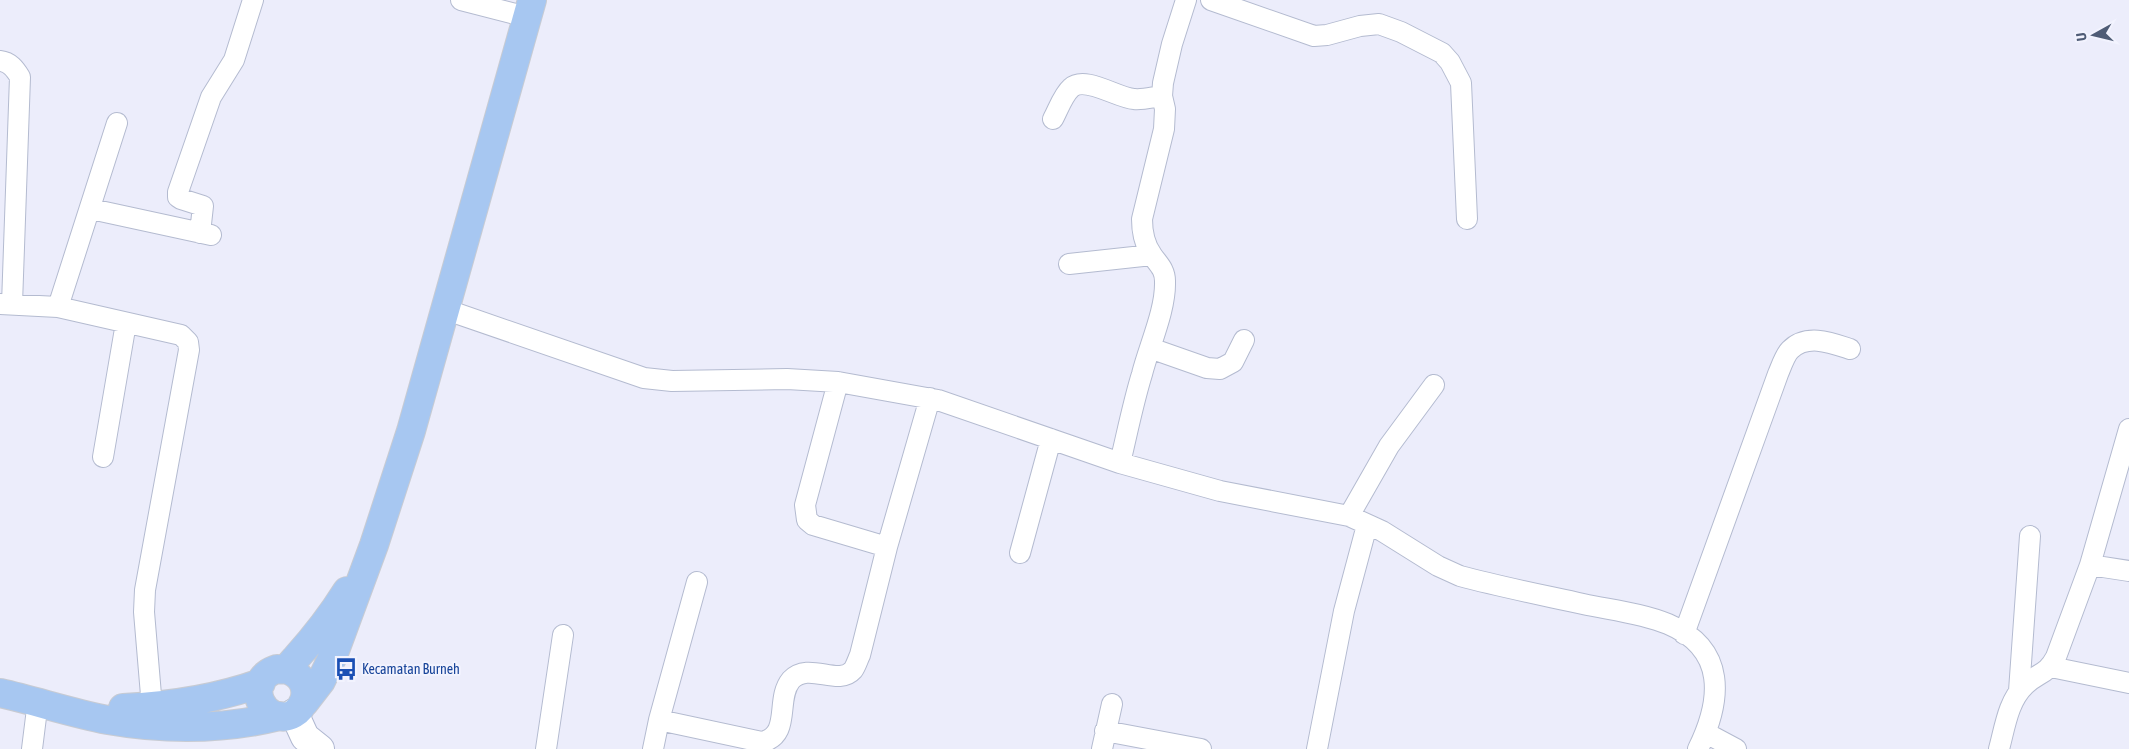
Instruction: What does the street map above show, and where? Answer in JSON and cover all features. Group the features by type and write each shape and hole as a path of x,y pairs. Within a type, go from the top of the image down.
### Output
{"highway":[{"path":"156,716 194,728 247,724 293,711 321,681 334,656 374,545 410,431 530,8"},
{"path":"0,692 109,720 156,716 210,698 233,693 261,682 271,672 285,669 331,617 374,545"},
{"path":"285,669 298,675 303,681 306,695 293,711"},
{"path":"261,682 259,690 262,704 266,710 293,711"}],"main road":[{"path":"293,711 305,737 320,749"}],"street":[{"path":"91,209 206,234 203,206 181,199 178,192 211,97 234,60 252,0"},
{"path":"461,0 530,8"},
{"path":"1120,464 1157,325 1165,281 1164,270 1145,244 1142,230 1146,202 1164,129 1165,109 1162,96 1172,44 1186,0"},
{"path":"1211,0 1314,36 1379,24 1401,32 1442,53 1450,62 1461,83 1467,219"},
{"path":"0,61 6,62 15,68 20,78 6,304 58,308 126,322 181,334 188,342 189,350 146,590 144,612 156,716"},
{"path":"1053,119 1070,88 1078,85 1094,86 1122,97 1136,99 1162,96"},
{"path":"58,308 118,123"},
{"path":"1069,264 1152,255"},
{"path":"444,309 644,378 672,381 787,379 838,382 930,398 1120,464 1220,491 1349,516 1438,566 1460,576 1632,613 1668,624 1704,650 1711,662 1716,680 1715,698 1702,741 1736,749"},
{"path":"104,457 126,322"},
{"path":"1150,348 1207,368 1220,369 1233,362 1244,340"},
{"path":"1684,634 1778,374 1790,350 1806,342 1823,340 1850,349"},
{"path":"838,382 806,505 807,520 813,525 887,547"},
{"path":"1349,516 1389,446 1434,385"},
{"path":"659,720 762,742 771,740 780,729 785,690 792,679 804,672 841,676 853,670 860,655 887,547 930,398"},
{"path":"1999,749 2010,707 2019,691 2026,683 2051,667 2090,565 2129,429"},
{"path":"1020,553 1051,439"},
{"path":"1317,749 1344,611 1367,525"},
{"path":"2019,691 2030,536"},
{"path":"2090,565 2129,571"},
{"path":"653,749 659,720 697,582"},
{"path":"546,749 563,635"},
{"path":"2051,667 2129,683"},
{"path":"1112,704 1104,740 1201,749"},
{"path":"32,749 47,705"}],"place":[{"name":"Kecamatan Burneh","path":"346,669"}]}
